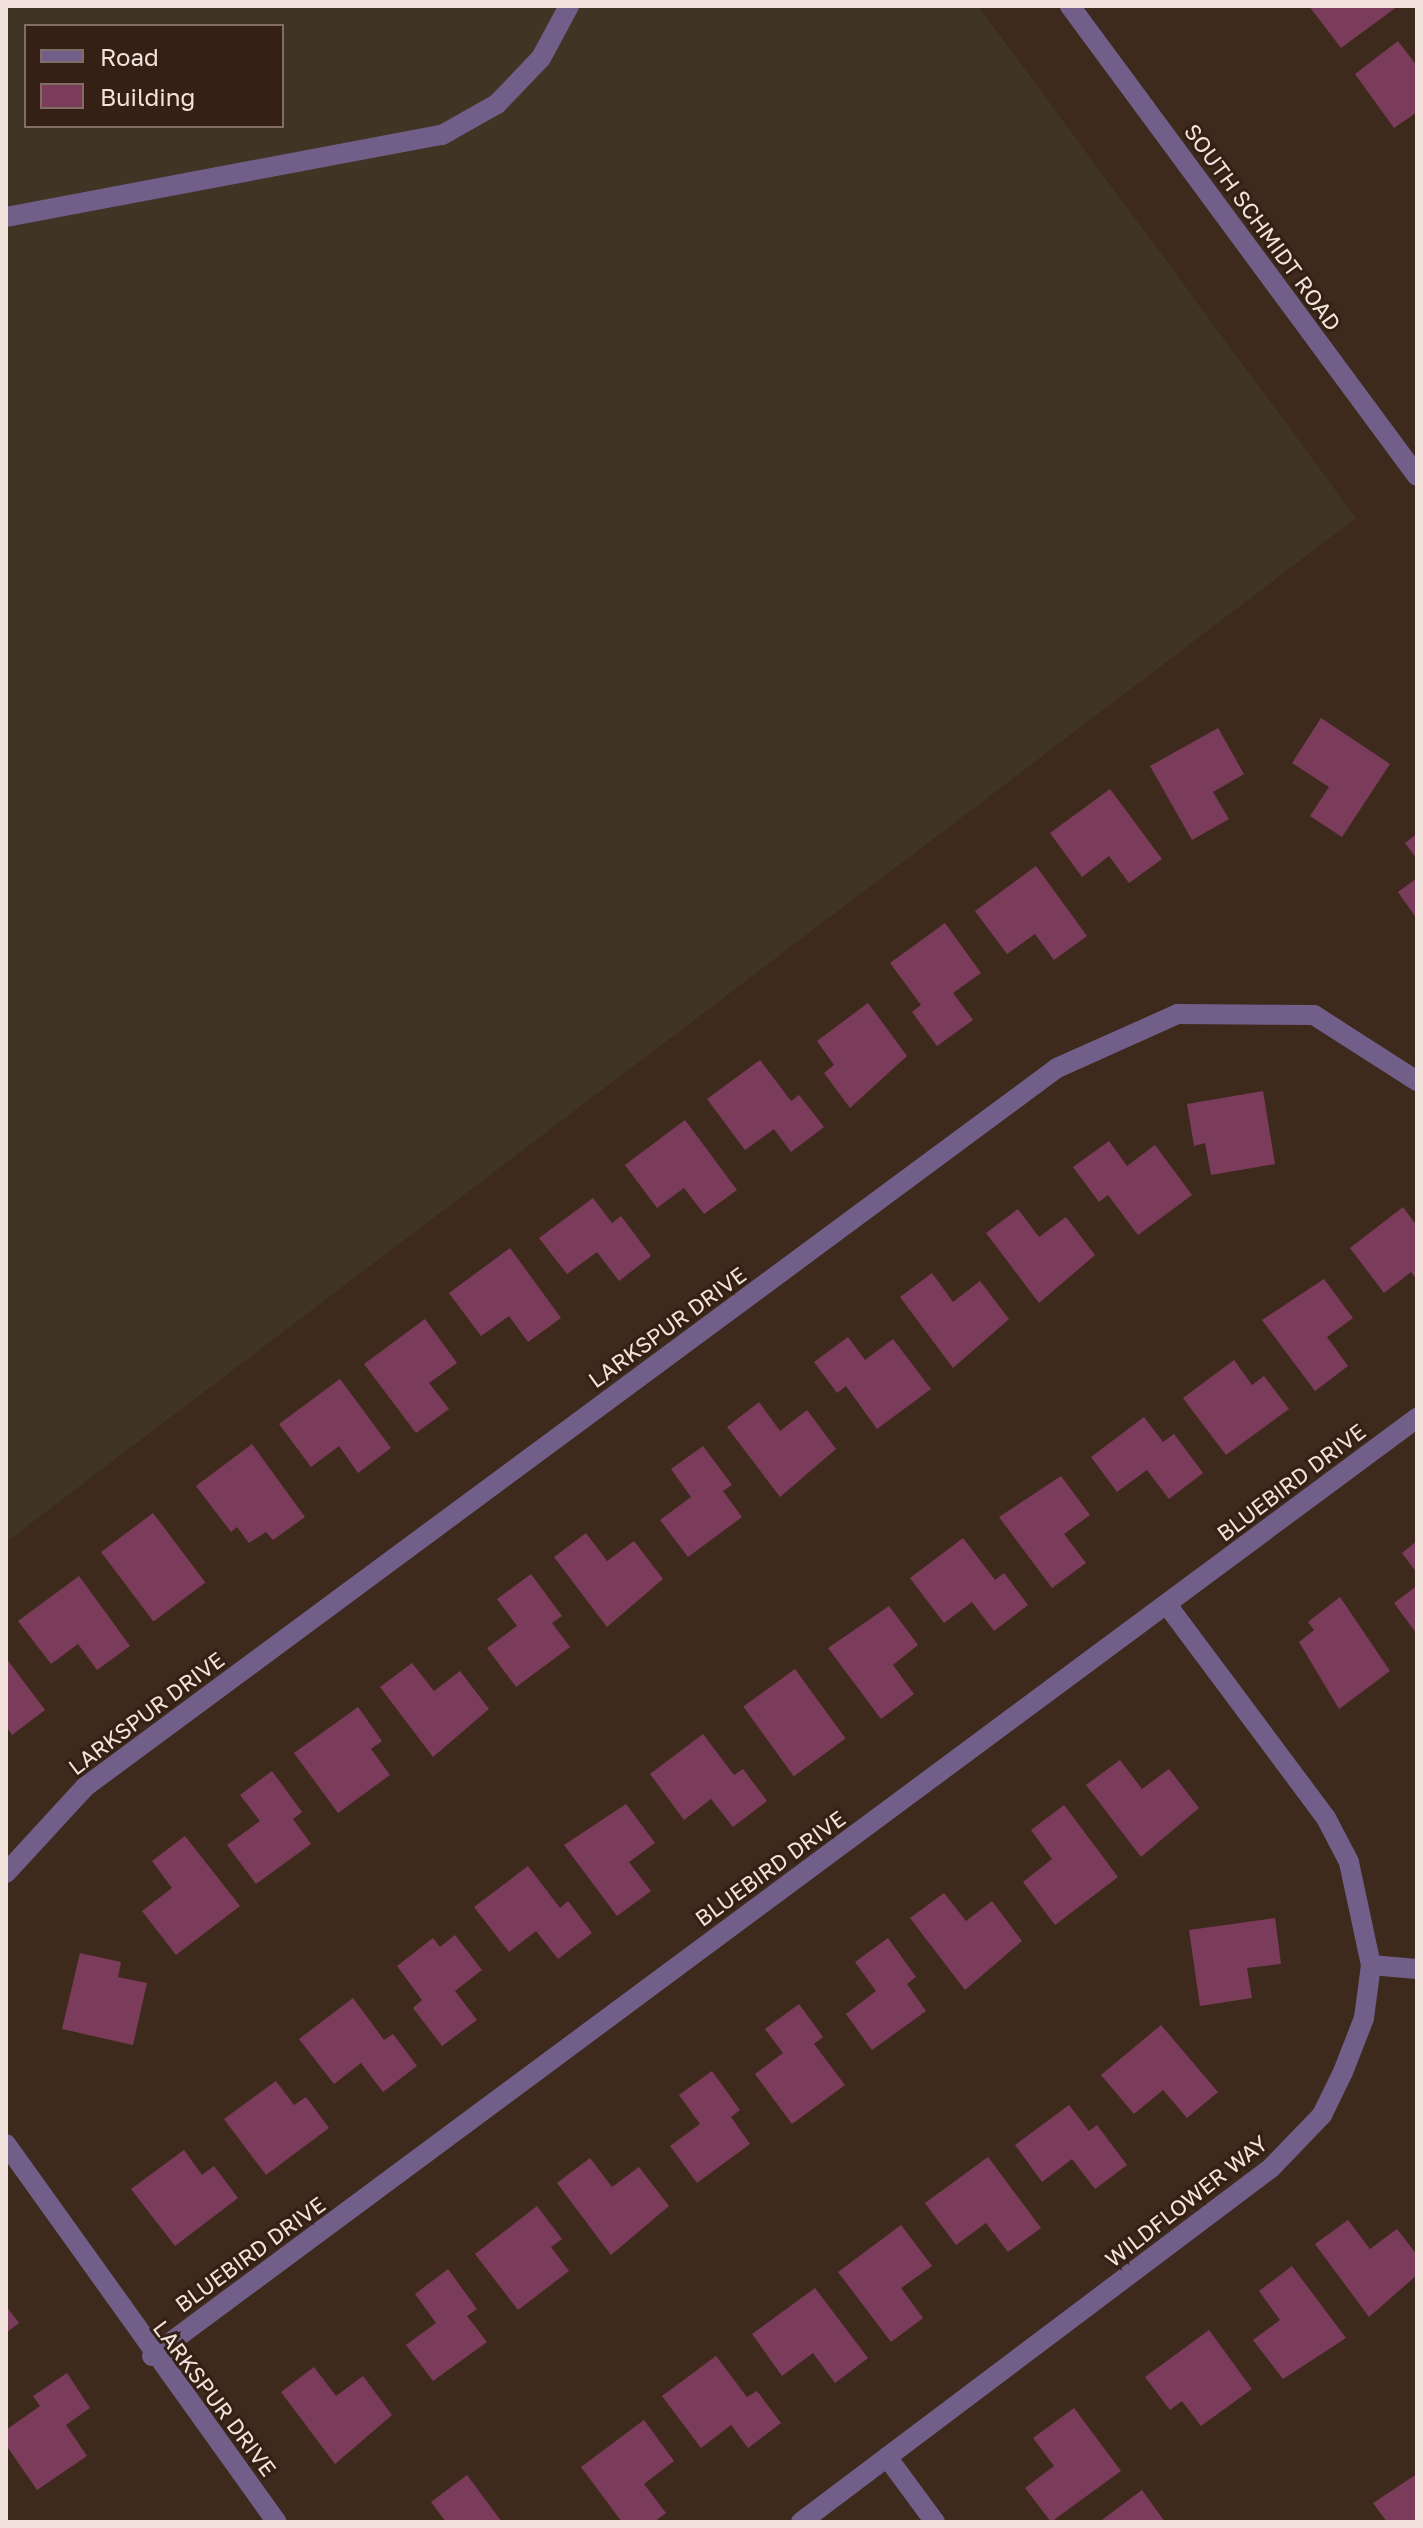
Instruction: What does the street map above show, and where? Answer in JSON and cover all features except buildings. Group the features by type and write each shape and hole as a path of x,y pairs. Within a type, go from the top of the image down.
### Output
{"street":[{"path":"6,217 442,135 497,104 541,58 569,6"},
{"name":"SOUTH SCHMIDT ROAD","path":"1070,6 1417,476"},
{"name":"LARKSPUR DRIVE","path":"6,1873 85,1787 1057,1068 1178,1014 1314,1015 1417,1081"},
{"name":"BLUEBIRD DRIVE","path":"152,2356 1417,1418"},
{"name":"WILDFLOWER WAY","path":"801,2522 1295,2145 1322,2115 1343,2072 1364,2018 1371,1965 1349,1862 1326,1818 1167,1605"},
{"path":"1371,1965 1417,1969"},
{"name":"LARKSPUR DRIVE","path":"6,2144 152,2356 277,2522"},
{"path":"887,2457 935,2522"}],"shaded area":[{"path":"6,6 978,6 1356,518 6,1542"}]}
